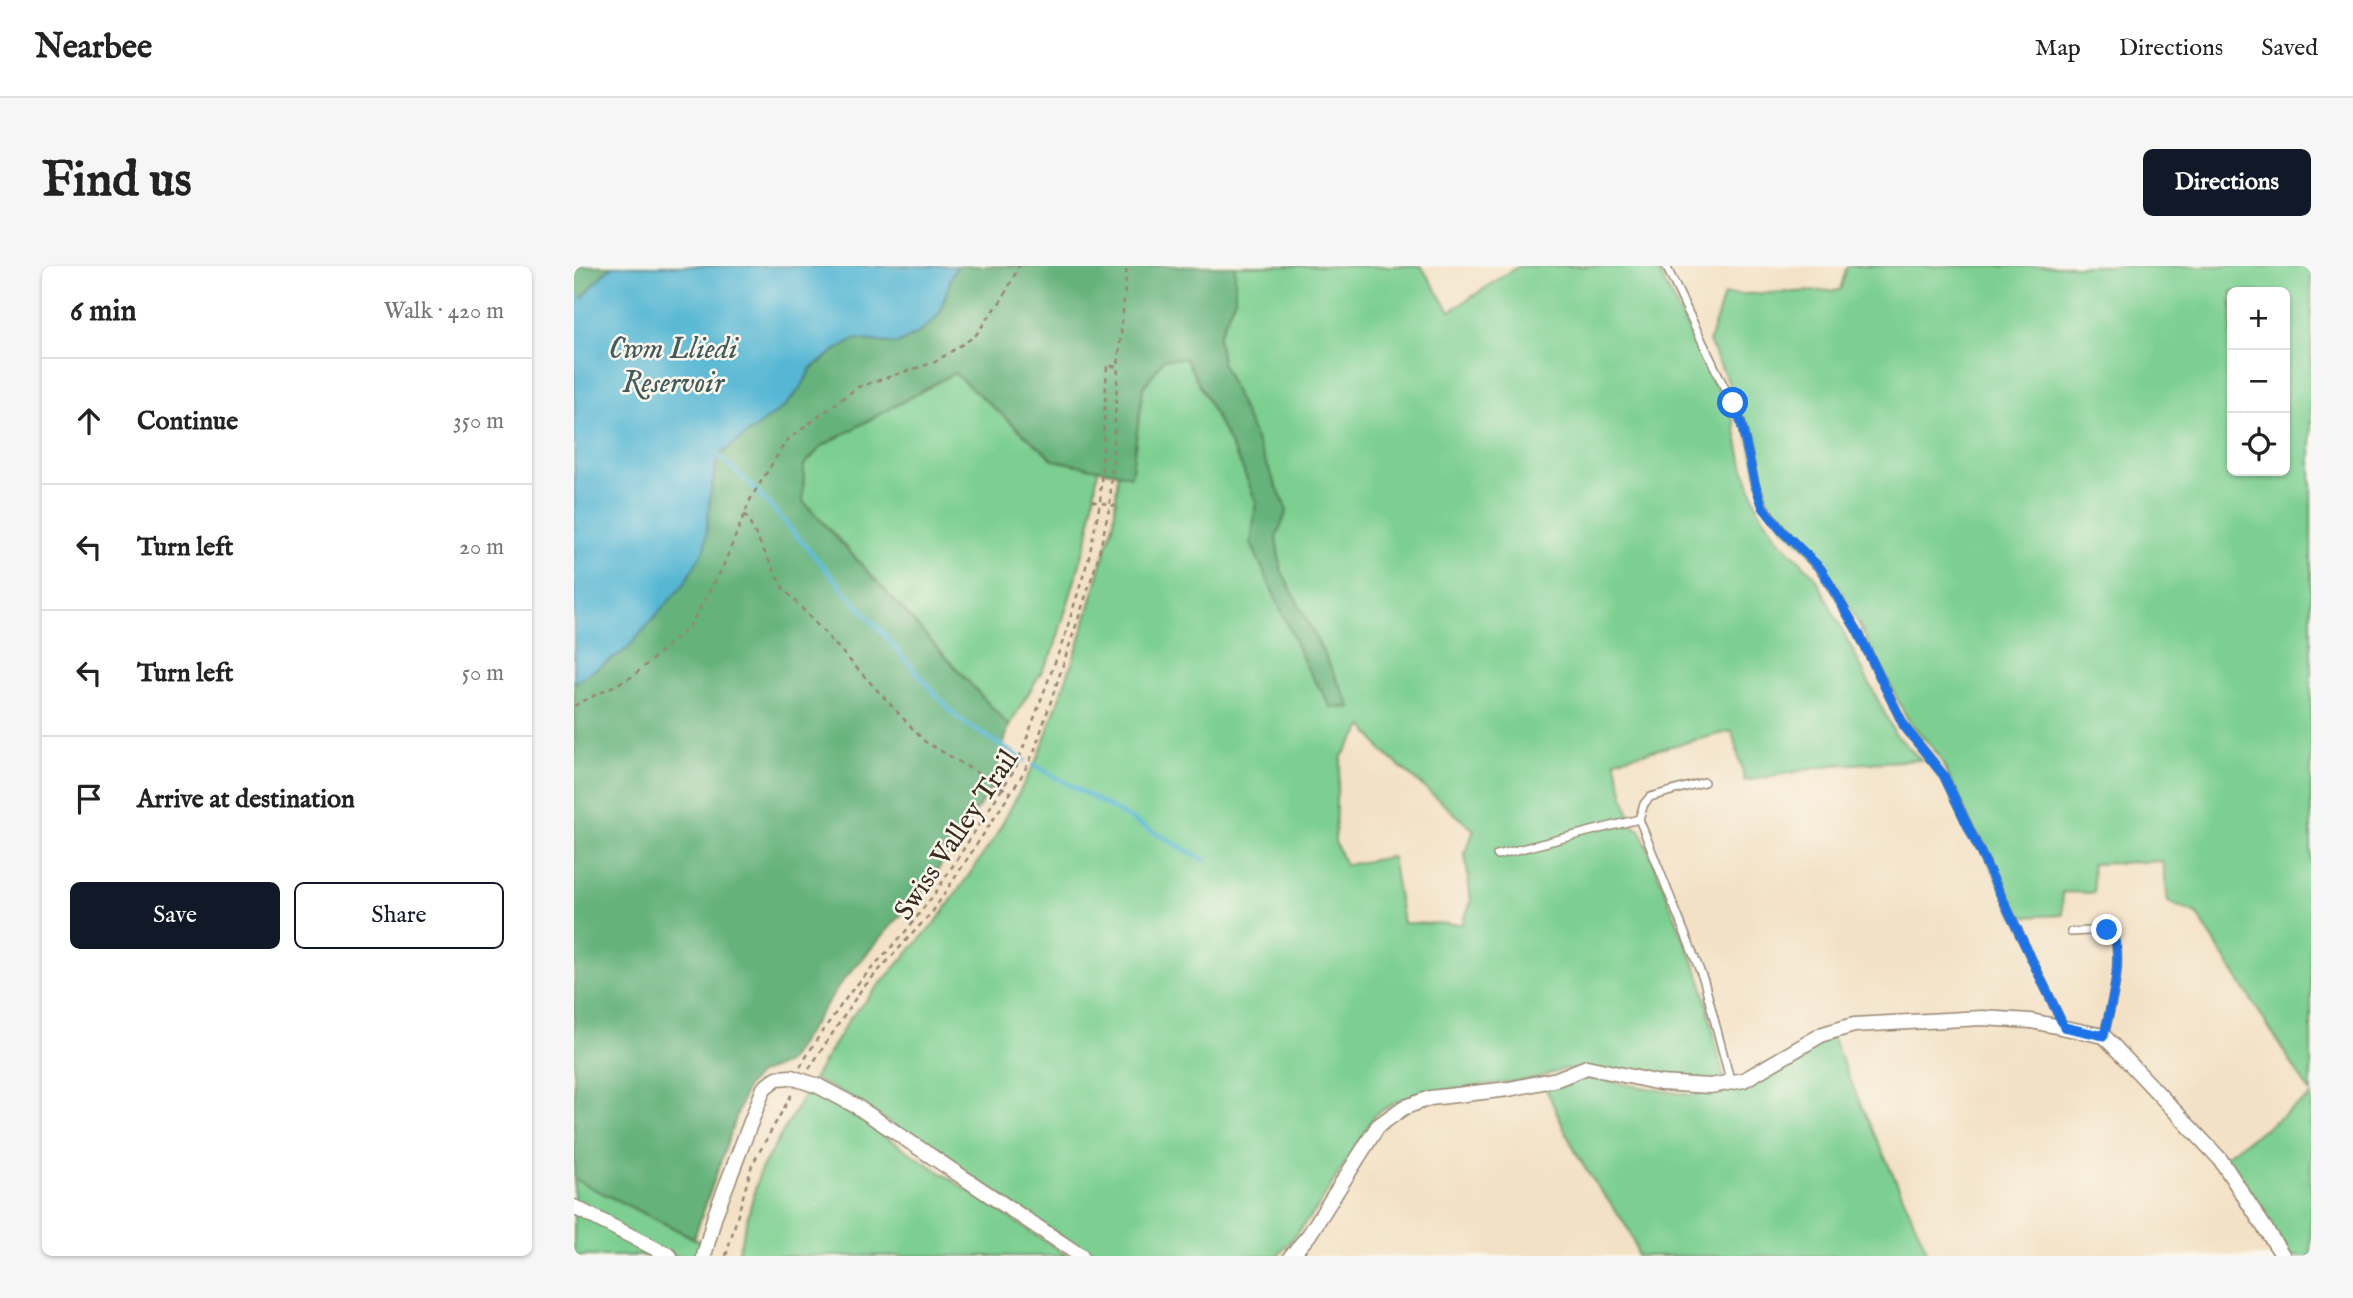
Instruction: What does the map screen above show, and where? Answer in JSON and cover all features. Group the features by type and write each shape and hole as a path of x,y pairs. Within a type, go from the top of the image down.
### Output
{"street":[{"path":"1291,1256 1309,1236 1378,1126 1412,1105 1430,1098 1454,1093 1509,1089 1557,1079 1587,1067 1660,1083 1710,1086 1732,1083 1744,1080 1823,1034 1854,1025 1982,1018 2031,1021 2104,1036 2220,1159 2283,1256"},
{"path":"704,1256 715,1215 764,1088 778,1078 797,1080 818,1087 856,1106 1081,1256"},
{"path":"574,1207 670,1256"}],"lane":[{"path":"1665,266 1737,412 1763,507 1782,531 1821,569 1858,632 1904,726 1944,776 2064,1027"},
{"path":"1704,782 1650,797 1644,804 1639,819 1704,981 1732,1083"},
{"path":"1497,855 1639,819"},
{"path":"2071,932 2107,930 2114,933 2118,969 2104,1036"}],"path":[{"path":"574,706 633,676 689,627 722,569 751,498 786,441 858,387 935,362 975,336 1003,298 1018,266"},
{"name":"Swiss Valley Trail","path":"726,1256 752,1164 797,1080 810,1067 861,990 933,911 1034,752 1097,562 1110,505 1118,367 1128,266"},
{"path":"810,1067 803,1063 825,1027 852,989 905,932 936,892 1016,768 1068,626 1089,557 1100,503 1107,365 1118,367"},
{"path":"1092,501 1120,507"},
{"path":"745,513 783,588 924,741 1010,792"},
{"path":"936,892 942,898"}],"green space":[{"path":"574,266 613,266 574,305"},
{"path":"957,266 1235,266 1235,298 1218,337 1222,363 1287,510 1276,538 1281,570 1351,707 1332,708 1306,666 1251,543 1256,502 1242,467 1186,359 1164,359 1143,388 1131,476 1054,460 954,373 822,446 804,465 803,501 1009,726 992,786 930,882 840,984 787,1063 759,1074 747,1086 694,1238 574,1179 574,683 586,674 710,495 718,456 785,406 802,386 811,369 838,349 856,339 897,344 917,334 939,315"},
{"path":"1235,266 1421,266 1450,311 1519,266 1656,266 1734,421 1743,465 1758,509 1778,539 1815,576 1895,734 1921,760 1832,765 1745,781 1732,731 1615,760 1628,811 1635,828 1640,829 1702,983 1724,1078 1711,1082 1564,1069 1534,1079 1423,1093 1397,1101 1375,1115 1316,1210 1278,1256 1089,1256 851,1097 813,1079 850,1018 939,918 994,839 1038,757 1078,646 1114,521 1118,473 1131,475 1143,388 1164,359 1186,359 1242,467 1256,502 1252,543 1306,666 1332,708 1351,707 1281,570 1276,538 1287,510 1222,363 1218,337 1235,298","holes":["1364,726 1382,751 1474,830 1465,853 1471,902 1462,924 1403,923 1392,857 1345,865 1335,842 1336,799 1342,756"]},
{"path":"1847,266 2311,266 2311,1094 2197,914 2168,902 2163,861 2092,864 2094,893 2062,892 2063,915 2015,917 1938,754 1908,720 1842,592 1827,569 1783,527 1767,507 1758,483 1751,445 1738,402 1709,342 1724,295 1840,290"},
{"path":"954,373 1054,460 1098,469 1088,537 1053,652 1009,726 803,501 804,465 822,446"},
{"path":"1832,1036 1929,1256 1637,1256 1629,1232 1582,1163 1546,1089 1587,1078 1690,1095 1742,1089"},
{"path":"808,1089 1068,1256 737,1256 760,1171"},
{"path":"2311,1096 2311,1256 2289,1256 2222,1158"},
{"path":"574,1179 701,1242 698,1256 574,1256"}],"water":[{"name":"Cwm Lliedi Reservoir","path":"613,266 957,266 939,315 917,334 897,344 856,339 838,349 811,368 802,386 785,406 718,456 710,495 705,548 684,584 626,650 574,683 574,305"}],"waterway":[{"path":"574,293 583,303"},
{"path":"716,454 766,501 957,718 1024,760"},
{"path":"1034,765 1206,861"}],"route":[{"path":"1733,403 1741,422 1763,507 1782,531 1821,569 1858,632 1904,726 1944,776 2064,1027 2104,1036 2118,969 2114,933 2107,930"}]}
